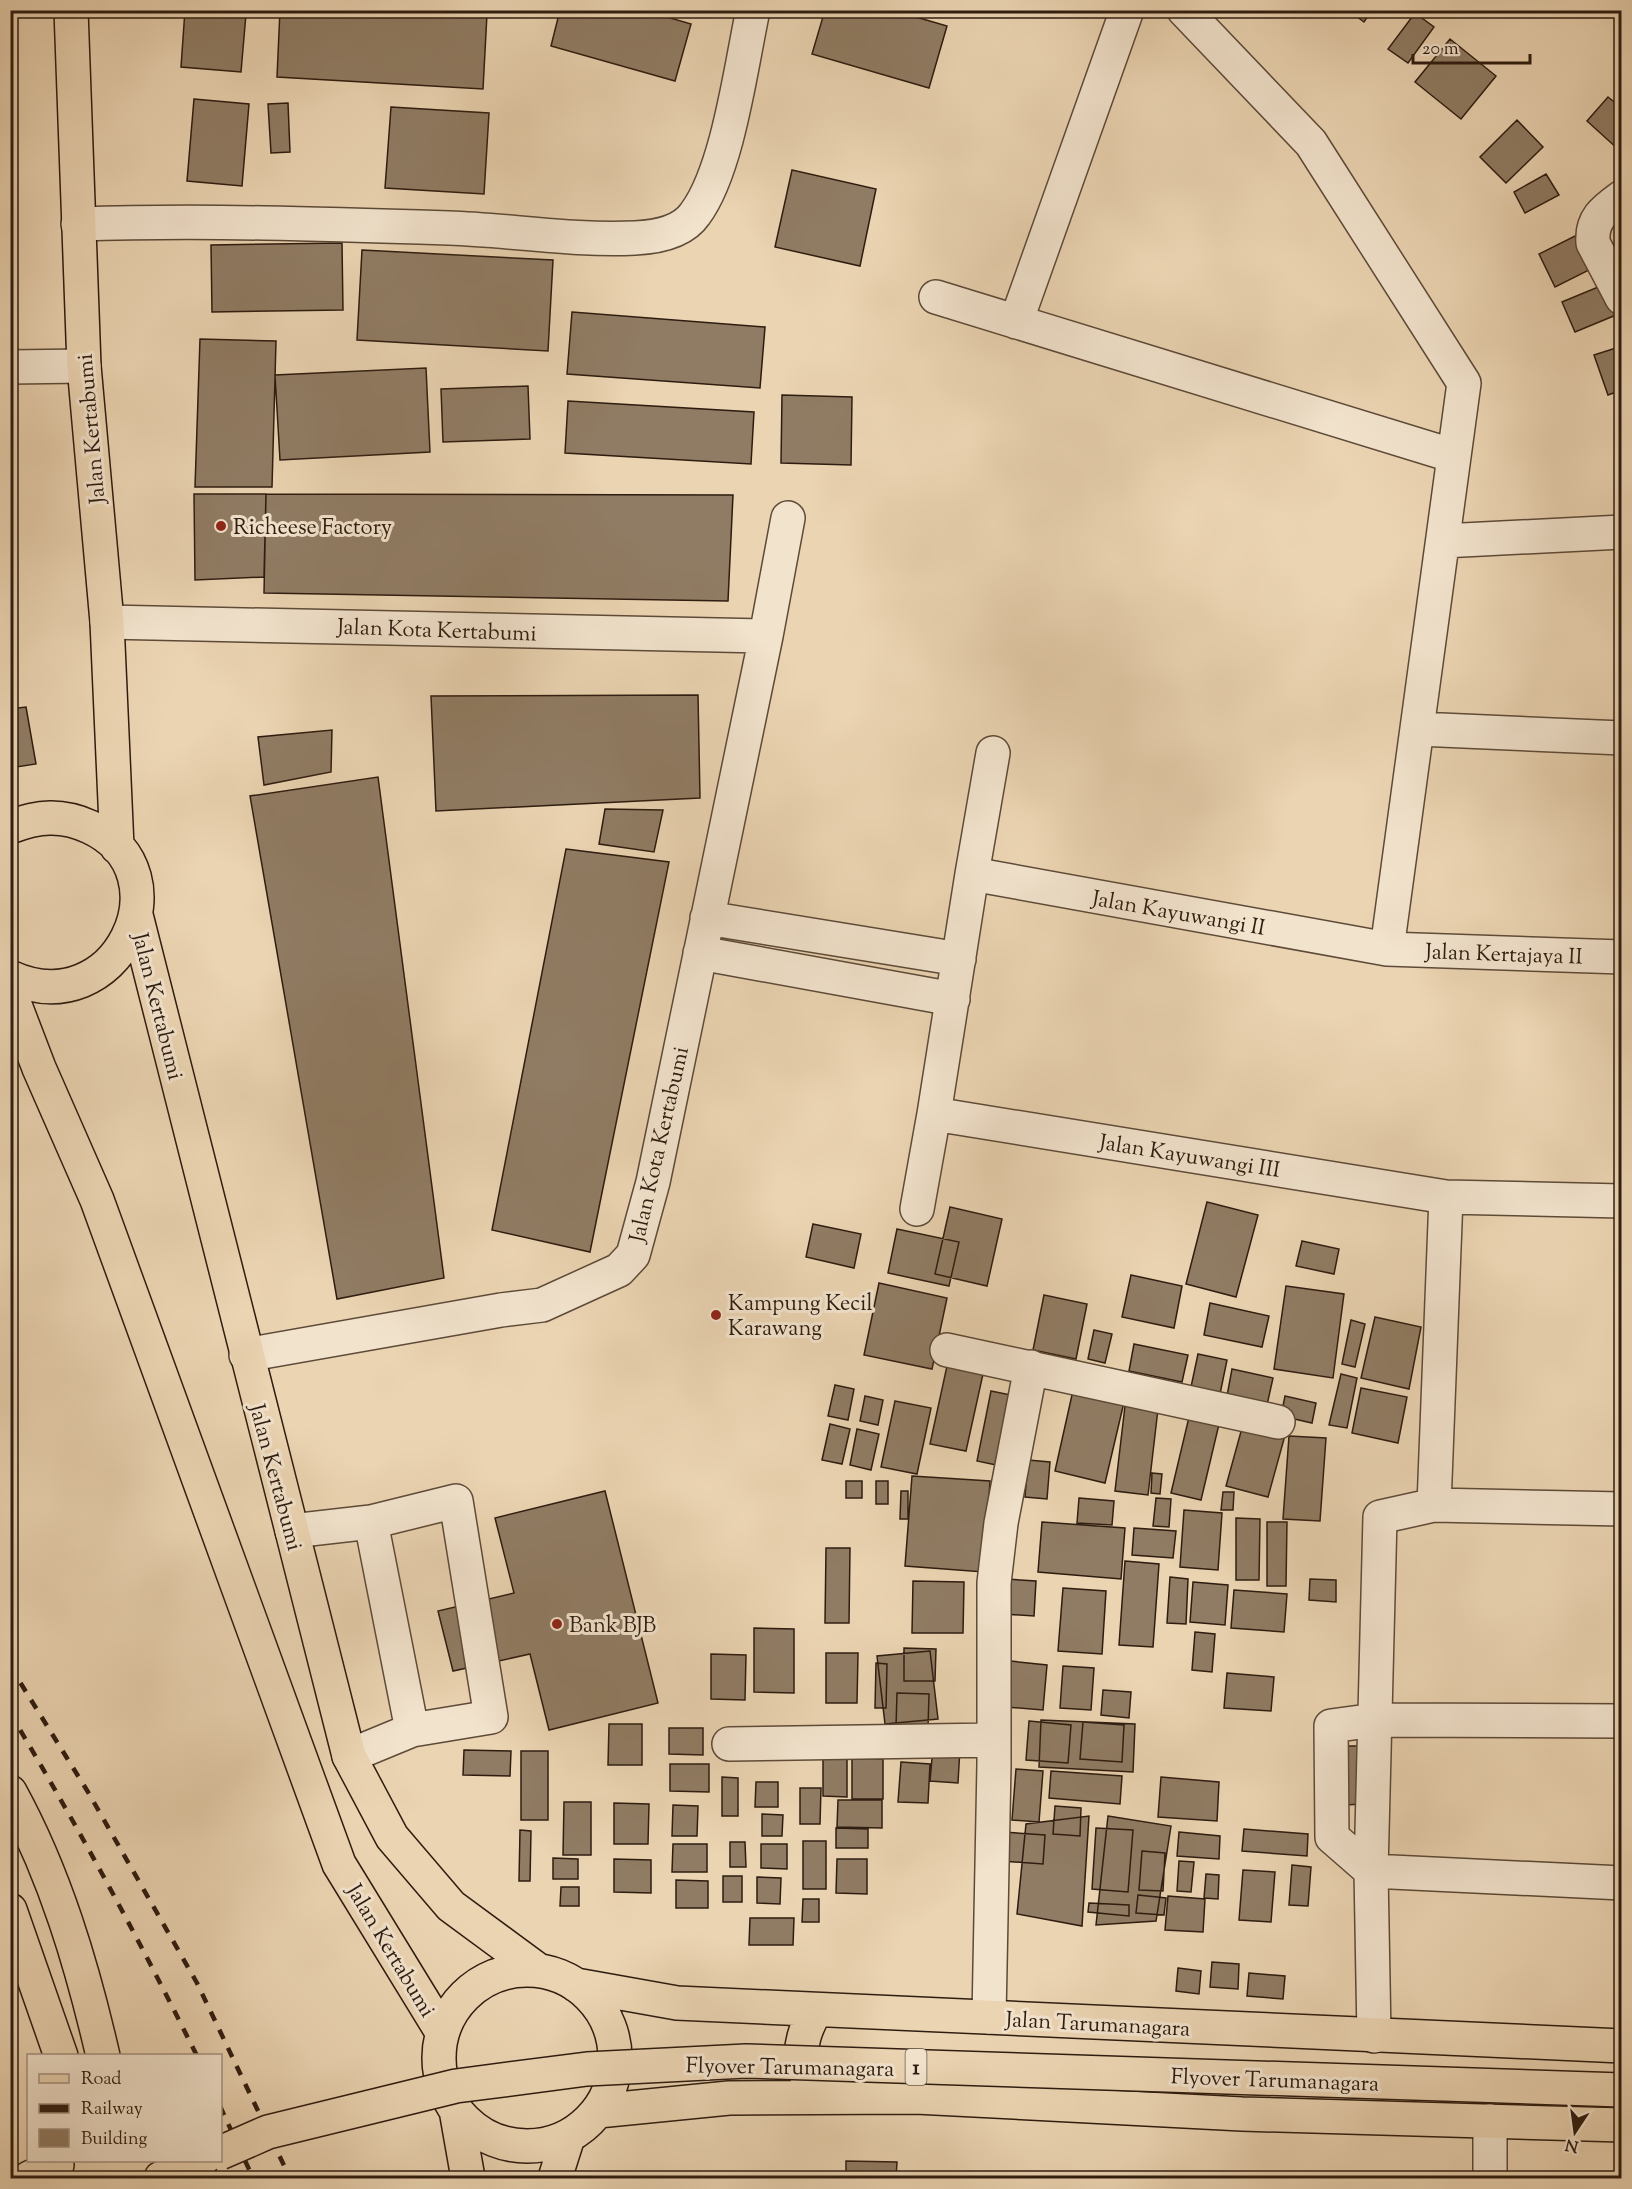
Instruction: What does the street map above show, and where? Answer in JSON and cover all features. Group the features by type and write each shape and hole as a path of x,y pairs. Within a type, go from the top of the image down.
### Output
{"main road":[{"name":"Jalan Kertabumi","path":"71,10 84,366 107,622 117,847"},
{"path":"10,827 28,820 52,816 68,819 99,831 117,847 130,867 135,883 136,915 129,939 120,952 97,975 74,985 51,988 26,984 10,977"},
{"name":"Jalan Kertabumi","path":"136,915 349,1755 392,1837 451,1906 538,1970"},
{"name":"Jalan Kertabumi","path":"10,992 39,1068 97,1200 339,1864 442,2032"},
{"path":"10,1792 43,1858 87,1988 103,2054"},
{"path":"10,1910 61,2054"},
{"path":"538,1970 558,1975 576,1985 592,1998 604,2014 613,2034 616,2054 615,2074 609,2093 598,2111 568,2137 527,2146 507,2144 487,2137 470,2125 456,2110 445,2092 440,2073 439,2052 442,2032 450,2013 463,1997 479,1984 507,1972 538,1970"},
{"name":"Jalan Tarumanagara","path":"576,1985 676,2003 1622,2046"},
{"path":"816,2010 806,2027 801,2045 802,2065 810,2082 822,2098"},
{"name":"Flyover Tarumanagara","path":"222,2152 268,2132 456,2086 587,2069 735,2062 1622,2090"},
{"path":"598,2111 729,2098 916,2097 1242,2114 1622,2125"},
{"path":"456,2110 468,2178"},
{"path":"555,2178 568,2137"},
{"path":"151,2162 155,2178"},
{"path":"161,2178 197,2162"}],"street":[{"path":"78,224 140,222 451,228 615,238 636,238 674,232 695,215 720,163 753,10"},
{"path":"1016,322 1127,10"},
{"path":"1184,10 1311,143 1464,382 1386,949"},
{"path":"1622,197 1599,214 1592,237 1622,298"},
{"path":"936,297 1454,456"},
{"path":"10,367 84,366"},
{"name":"Jalan Kota Kertabumi","path":"246,1355 501,1310 542,1305 619,1270 633,1255 653,1182 766,636 788,518"},
{"path":"1443,541 1622,532"},
{"name":"Jalan Kota Kertabumi","path":"107,622 766,636"},
{"path":"1418,729 1622,738"},
{"path":"917,1209 993,753"},
{"name":"Jalan Kayuwangi II","path":"972,874 1386,949"},
{"path":"707,918 959,959"},
{"name":"Jalan Kertajaya II","path":"1386,949 1622,957"},
{"path":"700,953 952,999"},
{"name":"Jalan Kayuwangi III","path":"934,1114 1446,1197 1622,1201"},
{"path":"1434,1505 1446,1197"},
{"path":"947,1350 1278,1422"},
{"path":"989,2018 994,1740 994,1582 1001,1523 1030,1367"},
{"path":"292,1531 371,1522 456,1501 491,1717 412,1730 349,1755"},
{"path":"1374,2036 1371,1871 1380,1517 1434,1505 1622,1509"},
{"path":"371,1522 412,1730"},
{"path":"1622,1721 1375,1720 1331,1726 1332,1837 1371,1871 1622,1883"},
{"path":"729,1744 994,1740"},
{"path":"1490,2121 1490,2178"}],"building":[{"path":"185,10 246,14 241,72 181,67"},
{"path":"280,10 429,10 487,14 483,89 277,77"},
{"path":"560,10 643,10 691,24 675,81 551,46"},
{"path":"825,10 892,10 947,26 929,88 812,54"},
{"path":"1348,10 1372,10 1364,22"},
{"path":"1415,13 1434,27 1408,63 1388,49"},
{"path":"1450,39 1496,76 1461,119 1415,82"},
{"path":"1608,97 1622,108 1619,150 1587,121"},
{"path":"194,99 249,104 242,186 187,181"},
{"path":"288,103 290,152 271,153 268,104"},
{"path":"391,107 489,113 484,194 385,188"},
{"path":"1517,120 1543,147 1506,183 1480,157"},
{"path":"792,170 876,189 860,266 775,247"},
{"path":"1546,174 1559,195 1525,213 1514,192"},
{"path":"10,202 16,241 10,242"},
{"path":"1577,235 1593,268 1555,287 1539,254"},
{"path":"342,243 343,310 212,312 211,245"},
{"path":"362,250 553,260 548,351 357,340"},
{"path":"1603,285 1616,315 1575,332 1562,302"},
{"path":"572,312 765,327 760,388 567,374"},
{"path":"200,339 276,341 272,487 195,487"},
{"path":"1622,346 1622,390 1608,395 1594,355"},
{"path":"426,368 430,452 280,460 275,375"},
{"path":"528,386 530,439 443,442 441,389"},
{"path":"782,395 852,397 851,465 781,463"},
{"path":"568,401 754,412 751,464 565,453"},
{"path":"194,494 266,494 264,577 195,580"},
{"path":"266,494 733,495 728,601 264,593"},
{"path":"12,633 17,679 10,680 10,634"},
{"path":"698,695 700,798 436,811 431,696"},
{"path":"26,707 36,764 10,768 10,709"},
{"path":"332,730 331,772 264,785 258,737"},
{"path":"378,777 444,1278 337,1299 250,796"},
{"path":"605,809 663,810 654,852 599,844"},
{"path":"566,849 669,862 590,1252 492,1230"},
{"path":"1207,1202 1258,1215 1236,1297 1186,1284"},
{"path":"950,1207 1002,1219 987,1286 935,1274"},
{"path":"813,1224 861,1234 854,1268 806,1257"},
{"path":"897,1229 959,1242 949,1286 888,1273"},
{"path":"1302,1241 1339,1249 1334,1274 1296,1266"},
{"path":"1131,1275 1182,1286 1174,1328 1122,1317"},
{"path":"879,1283 947,1298 932,1369 864,1355"},
{"path":"1286,1286 1344,1294 1333,1378 1274,1369"},
{"path":"1044,1295 1087,1304 1076,1359 1033,1350"},
{"path":"1210,1303 1269,1316 1262,1347 1204,1335"},
{"path":"1375,1317 1421,1327 1409,1389 1361,1378"},
{"path":"1351,1320 1365,1324 1355,1367 1342,1364"},
{"path":"1094,1330 1112,1334 1105,1363 1088,1359"},
{"path":"1134,1344 1188,1355 1182,1382 1129,1371"},
{"path":"1198,1354 1227,1360 1220,1394 1191,1387"},
{"path":"947,1366 983,1374 966,1451 930,1444"},
{"path":"1232,1369 1273,1378 1267,1405 1227,1396"},
{"path":"1341,1374 1357,1378 1347,1428 1329,1425"},
{"path":"835,1385 854,1389 848,1420 828,1416"},
{"path":"1074,1386 1125,1398 1105,1483 1055,1471"},
{"path":"1361,1388 1407,1397 1398,1443 1352,1433"},
{"path":"991,1391 1020,1397 1006,1467 977,1461"},
{"path":"865,1396 883,1400 878,1425 860,1421"},
{"path":"1285,1396 1316,1403 1312,1423 1281,1416"},
{"path":"895,1401 931,1408 917,1474 881,1467"},
{"path":"1125,1406 1158,1409 1148,1495 1115,1491"},
{"path":"1190,1413 1220,1420 1201,1500 1171,1493"},
{"path":"1245,1417 1287,1428 1268,1497 1226,1486"},
{"path":"830,1424 850,1429 842,1464 822,1460"},
{"path":"857,1429 879,1434 871,1470 850,1465"},
{"path":"1289,1436 1326,1438 1320,1521 1283,1519"},
{"path":"1028,1460 1050,1462 1047,1499 1025,1497"},
{"path":"1152,1473 1162,1474 1160,1494 1151,1493"},
{"path":"912,1476 990,1481 984,1572 905,1566"},
{"path":"846,1481 862,1481 862,1498 846,1498"},
{"path":"876,1481 888,1481 888,1504 876,1504"},
{"path":"605,1491 658,1703 549,1730 530,1654 453,1671 438,1611 514,1593 495,1518"},
{"path":"901,1491 908,1491 908,1519 900,1519"},
{"path":"1223,1492 1234,1492 1233,1510 1221,1510"},
{"path":"1079,1498 1114,1501 1112,1525 1077,1523"},
{"path":"1156,1498 1171,1499 1169,1527 1153,1526"},
{"path":"1184,1510 1222,1513 1218,1570 1180,1567"},
{"path":"1236,1518 1260,1519 1259,1580 1236,1580"},
{"path":"1042,1522 1125,1528 1121,1579 1038,1572"},
{"path":"1267,1522 1287,1522 1286,1586 1267,1586"},
{"path":"1134,1528 1176,1531 1173,1558 1132,1555"},
{"path":"826,1548 850,1548 849,1623 825,1623"},
{"path":"1125,1561 1159,1564 1153,1647 1119,1645"},
{"path":"1170,1577 1188,1579 1186,1624 1167,1623"},
{"path":"1006,1579 1036,1581 1034,1616 1003,1614"},
{"path":"1310,1579 1336,1580 1336,1602 1309,1600"},
{"path":"913,1581 964,1582 963,1633 912,1633"},
{"path":"1193,1582 1228,1585 1225,1625 1190,1622"},
{"path":"1063,1588 1106,1591 1102,1654 1058,1651"},
{"path":"1234,1590 1287,1594 1284,1632 1231,1628"},
{"path":"754,1628 794,1629 794,1693 754,1692"},
{"path":"1195,1632 1215,1634 1212,1672 1192,1670"},
{"path":"904,1648 936,1649 935,1681 904,1681"},
{"path":"930,1651 938,1719 885,1724 877,1656"},
{"path":"826,1653 858,1653 857,1703 826,1703"},
{"path":"711,1654 746,1655 745,1700 711,1699"},
{"path":"1010,1661 1047,1665 1043,1710 1006,1707"},
{"path":"876,1663 887,1664 886,1708 875,1708"},
{"path":"1063,1666 1094,1668 1091,1710 1060,1708"},
{"path":"1227,1673 1274,1677 1271,1711 1224,1708"},
{"path":"1103,1690 1131,1692 1129,1718 1101,1715"},
{"path":"897,1693 929,1694 928,1728 896,1727"},
{"path":"1041,1720 1135,1724 1133,1772 1039,1767"},
{"path":"1029,1721 1071,1725 1068,1763 1026,1760"},
{"path":"1083,1722 1124,1725 1122,1762 1080,1759"},
{"path":"609,1724 642,1724 642,1765 608,1765"},
{"path":"669,1728 703,1728 703,1755 669,1754"},
{"path":"1341,1746 1359,1746 1362,1804 1345,1805"},
{"path":"933,1747 960,1748 958,1783 930,1781"},
{"path":"464,1750 511,1751 510,1776 463,1775"},
{"path":"521,1751 548,1751 548,1820 521,1820"},
{"path":"823,1752 847,1752 847,1797 823,1796"},
{"path":"852,1758 883,1759 883,1799 852,1799"},
{"path":"901,1762 930,1764 928,1803 898,1802"},
{"path":"670,1764 709,1764 709,1792 670,1791"},
{"path":"1016,1769 1043,1771 1039,1822 1012,1820"},
{"path":"1051,1771 1122,1776 1120,1804 1049,1798"},
{"path":"722,1777 738,1778 738,1816 722,1816"},
{"path":"1161,1777 1219,1782 1217,1821 1158,1817"},
{"path":"756,1782 778,1782 778,1807 755,1807"},
{"path":"800,1788 821,1788 820,1824 800,1824"},
{"path":"838,1800 882,1800 882,1828 837,1827"},
{"path":"564,1802 591,1802 591,1855 563,1855"},
{"path":"614,1803 649,1804 648,1844 614,1844"},
{"path":"673,1805 698,1806 697,1836 672,1836"},
{"path":"1055,1806 1081,1808 1080,1836 1053,1834"},
{"path":"762,1814 783,1815 782,1836 762,1836"},
{"path":"1089,1816 1082,1926 1017,1914 1026,1824"},
{"path":"1108,1816 1171,1826 1156,1921 1096,1925"},
{"path":"836,1828 868,1829 868,1848 836,1848"},
{"path":"1096,1828 1133,1830 1128,1892 1092,1889"},
{"path":"1244,1829 1308,1834 1307,1856 1242,1851"},
{"path":"520,1830 531,1831 530,1881 519,1881"},
{"path":"1003,1832 1045,1835 1043,1864 1002,1861"},
{"path":"1179,1832 1220,1836 1219,1859 1177,1856"},
{"path":"803,1841 826,1841 826,1889 803,1889"},
{"path":"730,1842 745,1842 746,1867 730,1867"},
{"path":"673,1844 707,1844 707,1872 672,1872"},
{"path":"761,1844 787,1844 787,1869 761,1868"},
{"path":"1142,1851 1165,1853 1163,1891 1139,1890"},
{"path":"553,1858 578,1859 578,1879 553,1879"},
{"path":"614,1859 651,1860 651,1893 614,1892"},
{"path":"837,1859 867,1859 867,1894 836,1893"},
{"path":"1179,1861 1194,1862 1191,1892 1177,1891"},
{"path":"1292,1865 1311,1867 1308,1906 1289,1905"},
{"path":"1243,1870 1275,1872 1271,1922 1239,1920"},
{"path":"1206,1874 1219,1875 1218,1899 1204,1898"},
{"path":"723,1876 742,1876 742,1902 723,1902"},
{"path":"757,1877 781,1878 780,1904 757,1903"},
{"path":"676,1880 708,1881 708,1908 676,1908"},
{"path":"561,1887 579,1887 579,1906 560,1906"},
{"path":"1138,1895 1166,1898 1164,1915 1136,1913"},
{"path":"1168,1896 1205,1899 1203,1932 1165,1930"},
{"path":"803,1899 819,1899 819,1922 802,1922"},
{"path":"1089,1903 1129,1905 1129,1916 1088,1912"},
{"path":"750,1918 794,1918 793,1945 749,1945"},
{"path":"1212,1962 1239,1964 1238,1989 1210,1987"},
{"path":"1178,1968 1201,1971 1199,1994 1176,1991"},
{"path":"1249,1973 1285,1976 1283,1999 1247,1996"},
{"path":"846,2161 897,2162 896,2178 846,2178"}],"railway":[{"path":"10,1666 88,1792 197,1983 290,2178"},
{"path":"10,1713 107,1883 196,2054"},
{"path":"222,2110 253,2178"}],"place":[{"name":"Richeese Factory","path":"221,526"},
{"name":"Kampung Kecil Karawang","path":"716,1315"},
{"name":"Bank BJB","path":"557,1624"}]}
